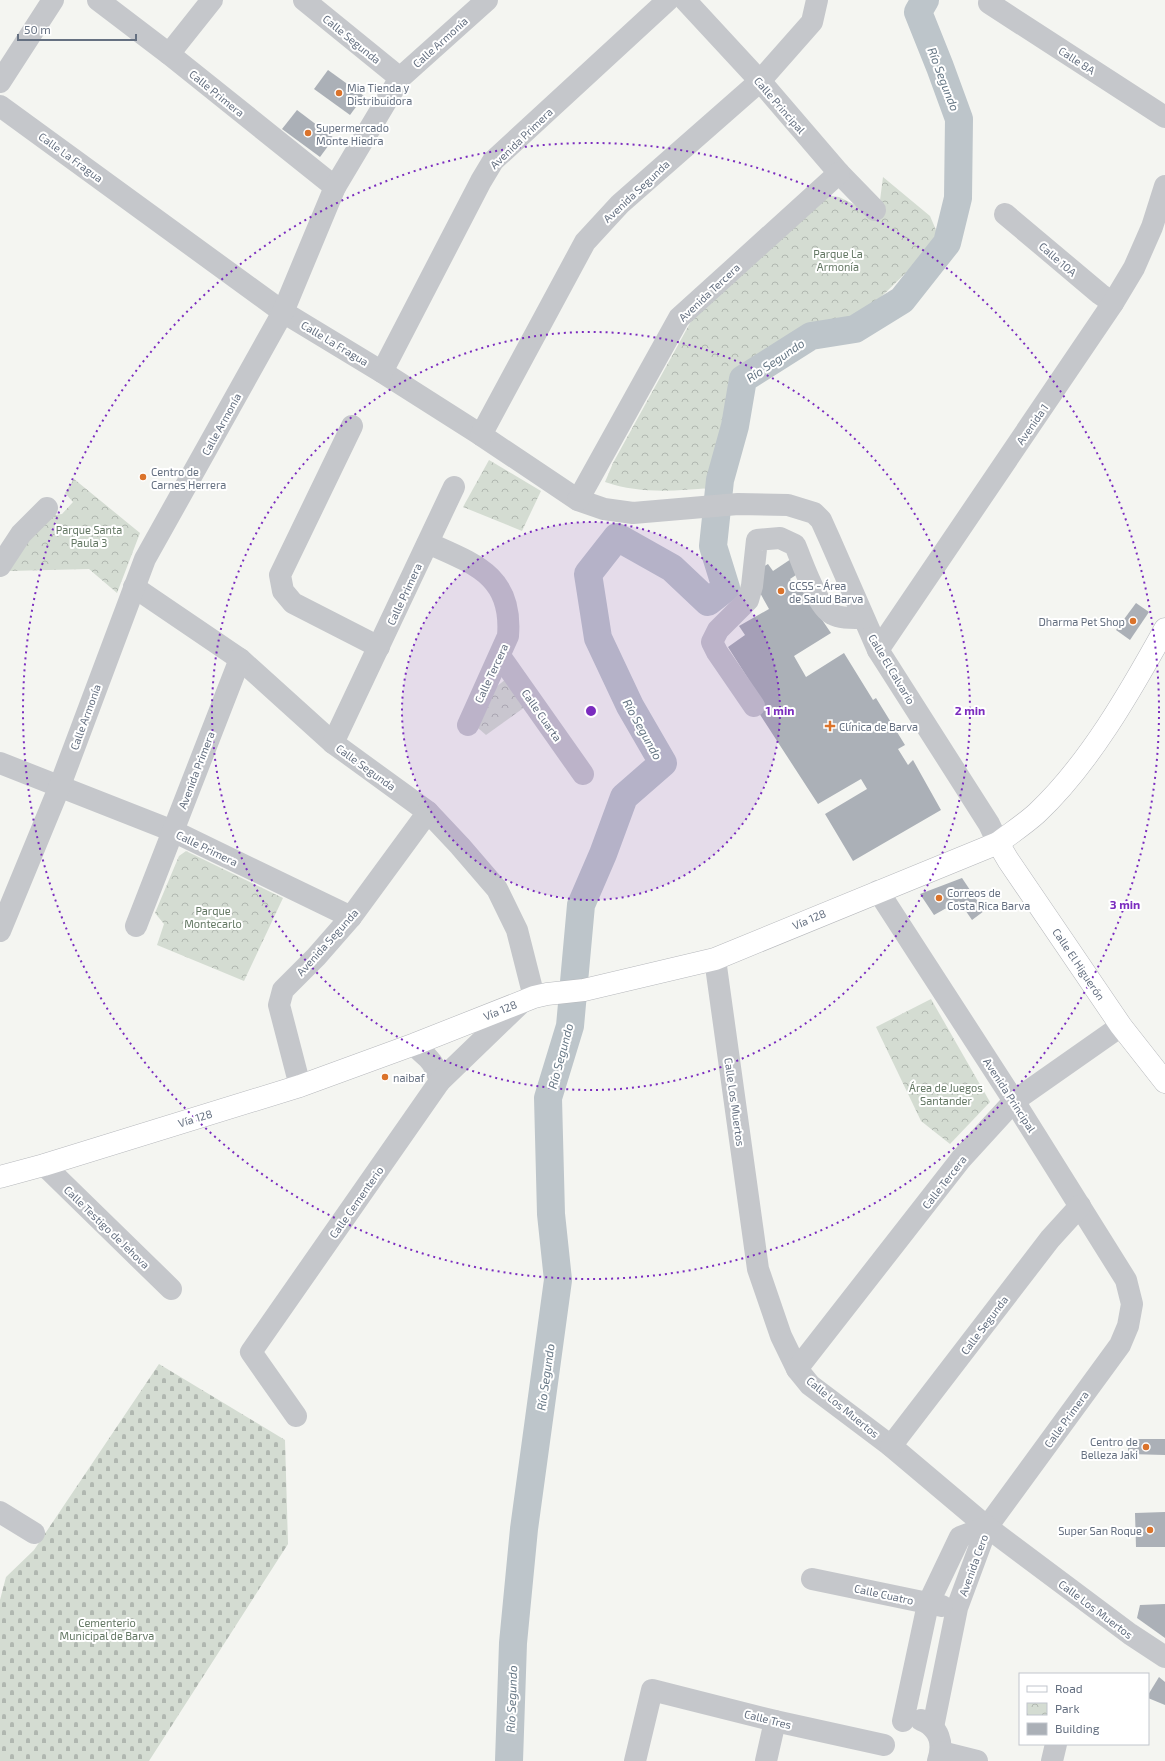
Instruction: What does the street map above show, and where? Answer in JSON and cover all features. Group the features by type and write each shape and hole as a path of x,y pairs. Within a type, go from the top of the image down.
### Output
{"main road":[{"name":"Vía 128","path":"0,1177 44,1165 300,1086 415,1044 534,997 584,990 715,959 998,843 1036,814 1066,784 1112,719 1145,666 1165,630"},
{"name":"Calle El Higuerón","path":"998,843 1121,1026 1165,1082"}],"street":[{"path":"0,82 53,0"},
{"name":"Calle Primera","path":"98,0 169,54 335,187"},
{"path":"169,54 212,0"},
{"name":"Calle Segunda","path":"304,0 400,78"},
{"name":"Calle Armonía","path":"0,931 59,788 145,559 283,312 335,187 400,78 487,0"},
{"name":"Avenida Primera","path":"382,372 481,181 493,161 668,0"},
{"name":"Calle Principal","path":"685,0 760,81 839,173 875,210"},
{"name":"Avenida Segunda","path":"481,435 586,242 620,204 760,81 812,22 818,0"},
{"name":"Calle 8A","path":"989,3 1165,117"},
{"name":"Calle La Fragua","path":"0,106 283,312 382,372 481,435 578,500 604,509 633,513 738,504"},
{"name":"Avenida Tercera","path":"578,500 679,318 839,173"},
{"name":"Avenida 1","path":"878,650 1113,303 1134,268 1152,227 1165,187"},
{"name":"Calle 10A","path":"1005,214 1100,294 1113,303"},
{"path":"352,426 280,575 283,591 292,603 379,647"},
{"name":"Calle Primera","path":"333,743 454,487"},
{"name":"Calle El Calvario","path":"738,504 788,505 814,513 820,520 878,650 989,824 998,843"},
{"path":"0,566 21,534 47,508"},
{"path":"754,706 717,652 712,642 718,630 748,600 752,586 756,540 780,538 795,545 812,586 825,608 831,614 842,618 863,618"},
{"name":"Calle Tercera","path":"428,543 474,563 490,576 501,591 508,607 510,620 508,636 468,725"},
{"path":"812,586 844,574"},
{"name":"Calle Segunda","path":"134,587 240,659 333,743 428,812 497,889 517,930 534,997"},
{"name":"Calle Cuarta","path":"500,656 583,774"},
{"name":"Avenida Primera","path":"136,926 240,659"},
{"path":"0,763 59,788"},
{"name":"Calle Primera","path":"59,788 173,831 351,917"},
{"name":"Avenida Segunda","path":"300,1086 279,1005 283,990 316,957 351,917 428,812"},
{"name":"Avenida Principal","path":"878,891 1014,1101 1126,1280 1132,1304"},
{"name":"Calle Los Muertos","path":"715,959 758,1269 780,1336 797,1369 810,1384 891,1446 987,1527 1130,1634 1165,1657"},
{"name":"Calle Cementerio","path":"296,1416 251,1352 440,1081 534,997"},
{"name":"Calle Tercera","path":"797,1369 961,1159 1014,1101 1121,1026"},
{"path":"415,1044 417,1048 436,1067 440,1081"},
{"name":"Calle Testigo de Jehova","path":"44,1165 171,1289"},
{"name":"Calle Segunda","path":"891,1446 1050,1239 1080,1206"},
{"name":"Calle Primera","path":"987,1527 1120,1345 1128,1326 1132,1304"},
{"path":"0,1512 34,1533"},
{"name":"Avenida Cero","path":"903,1721 928,1604 960,1537 987,1527"},
{"name":"Avenida Cero","path":"933,1727 957,1608 987,1527"},
{"name":"Calle Cuatro","path":"812,1579 928,1604 957,1608"},
{"name":"Calle Tres","path":"635,1761 652,1690 776,1721 885,1753"},
{"path":"885,1753 890,1730 903,1721 919,1719 933,1727 940,1738 940,1756 977,1761"},
{"path":"766,1761 776,1721"},
{"path":"1052,1761 1056,1745"}],"green space":[{"name":"Parque La Armonía","path":"883,177 930,216 939,237 918,261 880,298 848,319 809,326 736,369 710,488 657,491 618,486 605,482 613,463 694,316 825,195 839,197 878,216"},
{"path":"489,460 541,491 522,531 463,507"},
{"name":"Parque Santa Paula 3","path":"74,479 140,533 117,593 89,569 9,571 25,543 47,516 62,514 73,502 65,493"},
{"path":"506,679 529,704 486,735 478,728 496,687"},
{"name":"Parque Montecarlo","path":"186,851 283,898 244,981 157,945 164,924 155,913 179,856"},
{"name":"Área de Juegos Santander","path":"931,999 990,1102 950,1144 921,1121 876,1027"},
{"name":"Cementerio Municipal de Barva","path":"159,1364 285,1440 288,1544 149,1761 0,1761 0,1600 6,1577 34,1550"}],"building":[{"name":"Mia Tienda y Distribuidora","path":"328,70 364,96 350,115 314,89"},
{"name":"Supermercado Monte Hiedra","path":"297,110 334,138 320,157 282,129"},
{"name":"Clínica de Barva","path":"791,559 799,573 790,579 798,591 801,589 831,633 794,656 806,677 844,653 873,700 876,698 905,745 898,749 908,765 913,760 941,810 853,861 825,814 867,789 861,779 818,804 755,707 749,680 728,647 745,635 739,626 769,609 754,582 756,571 768,564 773,571"},
{"name":"Dharma Pet Shop","path":"1136,603 1149,612 1130,640 1116,630"},
{"path":"962,878 984,911 972,920 959,901 934,915 920,894"},
{"name":"Centro de Belleza Jaki","path":"1128,1439 1165,1439 1165,1455 1128,1454"},
{"name":"Super San Roque","path":"1165,1512 1165,1547 1136,1547 1135,1513"},
{"path":"1165,1604 1165,1638 1137,1618 1140,1605"},
{"path":"1159,1677 1165,1682 1165,1705 1149,1698 1149,1693"}],"waterway":[{"name":"Río Segundo","path":"509,1761 513,1643 524,1529 558,1280 551,1214 548,1098 570,1026 581,905 603,854 624,797 663,763 630,706 598,638 588,574 617,537 672,568 708,602 726,588 713,546 720,480 735,426 743,379 811,336 855,329 902,300 947,243 958,198 959,119 918,12 925,0"}],"place":[{"name":"Mia Tienda y Distribuidora","path":"339,93"},
{"name":"Supermercado Monte Hiedra","path":"308,133"},
{"name":"Centro de Carnes Herrera","path":"143,477"},
{"name":"CCSS - Área de Salud Barva","path":"781,591"},
{"name":"Dharma Pet Shop","path":"1133,621"},
{"name":"Clínica de Barva","path":"830,726"},
{"name":"Correos de Costa Rica Barva","path":"939,898"},
{"name":"naibaf","path":"385,1077"},
{"name":"Centro de Belleza Jaki","path":"1146,1447"},
{"name":"Super San Roque","path":"1150,1530"}]}
